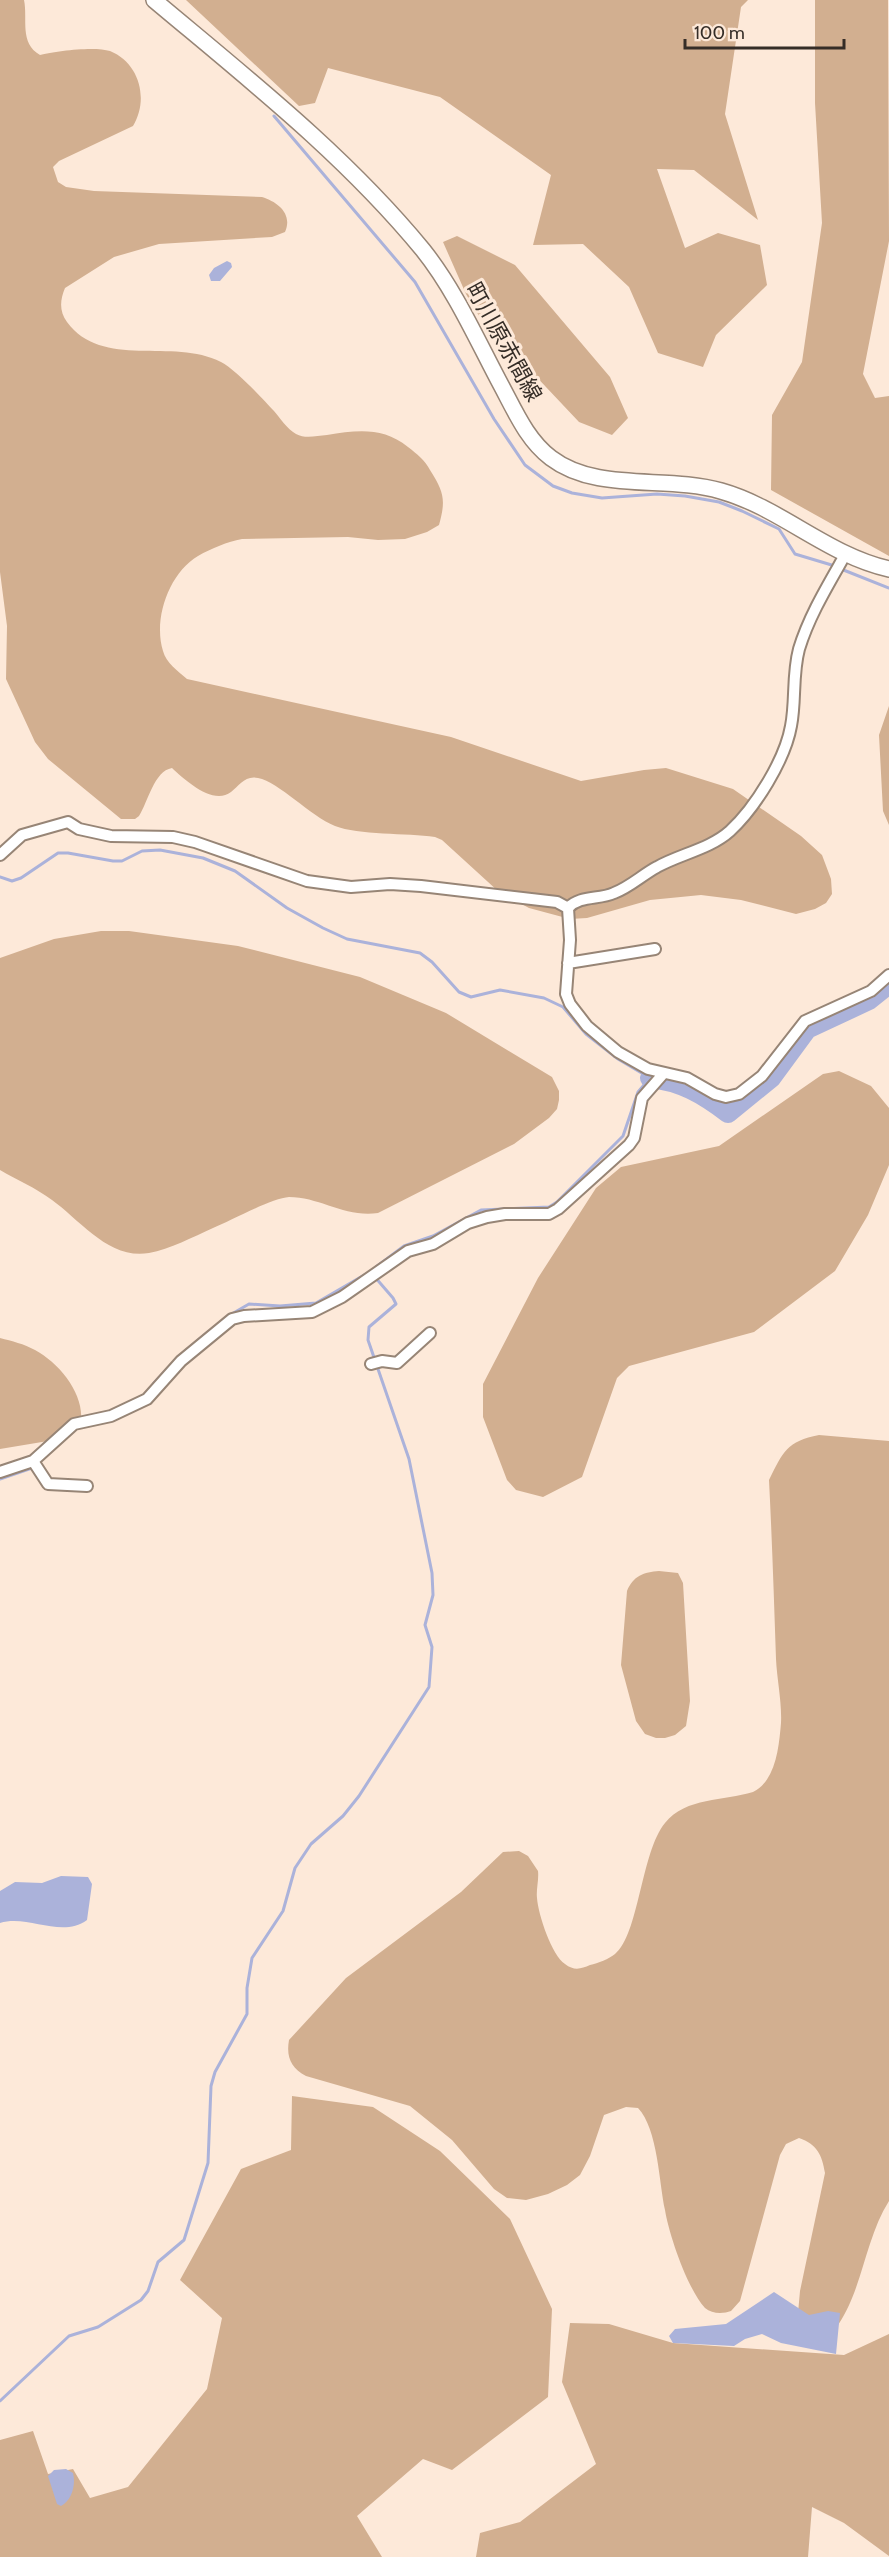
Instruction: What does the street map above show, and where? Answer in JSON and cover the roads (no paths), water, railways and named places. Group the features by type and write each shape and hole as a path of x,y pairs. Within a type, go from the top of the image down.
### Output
{"main road":[{"name":"町川原赤間線","path":"154,0 323,145 423,251 457,302 528,433 548,456 581,474 690,484 744,498 845,555 889,569"}],"street":[{"path":"567,908 582,899 612,894 657,867 719,839 731,830 759,795 778,765 791,728 794,677 800,648 817,608 845,555"},
{"path":"0,855 22,835 68,822 79,829 111,836 173,837 195,842 307,880 351,887 390,884 421,886 541,899 567,908"},
{"path":"567,908 570,940 566,994 570,1004 587,1026 618,1052 648,1070 687,1078 715,1094 726,1097 739,1094 762,1076 805,1021 871,991 889,975"},
{"path":"568,963 654,949"},
{"path":"0,1472 33,1461 74,1424 111,1416 147,1399 181,1360 232,1319 244,1316 312,1312 342,1297 408,1251 433,1244 468,1223 487,1216 549,1214 558,1209 634,1138 642,1098 664,1073"},
{"path":"370,1364 382,1361 397,1364 430,1333"},
{"path":"33,1461 48,1484 87,1486"}],"water":[{"path":"227,261 232,267 220,281 211,281 209,275 214,268"},
{"path":"61,1876 88,1877 92,1884 87,1920 66,1927 22,1921 0,1923 0,1891 15,1882 42,1883"},
{"path":"774,2292 809,2315 828,2311 840,2313 836,2354 781,2343 762,2334 745,2339 734,2346 673,2343 669,2336 675,2329 726,2324"},
{"path":"66,2469 73,2473 73,2487 68,2500 61,2506 57,2504 48,2476 54,2470"}],"waterway":[{"path":"274,116 415,282 494,419 525,465 553,486 572,493 602,498 657,494 719,502 779,529 795,554 835,566"},
{"path":"841,569 889,588"},
{"path":"0,877 12,881 21,878 58,853 122,861 142,851 160,850 203,858 235,871 287,908 347,939 420,953 432,962 459,992 471,997 500,990 544,998 563,1007 586,1034 618,1059 650,1078 638,1092 623,1136 557,1202 549,1207 481,1210 433,1236 404,1246 376,1267"},
{"path":"650,1078 672,1082 691,1090 728,1113 771,1078 807,1029 869,1000 889,984"},
{"path":"230,1315 249,1304 280,1306 316,1303 366,1274"},
{"path":"0,2401 69,2336 98,2327 141,2300 148,2291 158,2262 184,2240 208,2163 211,2086 215,2072 247,2014 247,1988 252,1958 283,1911 295,1868 311,1844 343,1816 359,1796 429,1687 432,1647 425,1625 433,1595 432,1573 409,1459 368,1340 369,1327 396,1304 374,1276"},
{"path":"183,1353 208,1332"},
{"path":"154,1383 168,1368"},
{"path":"0,1479 32,1468"}]}
